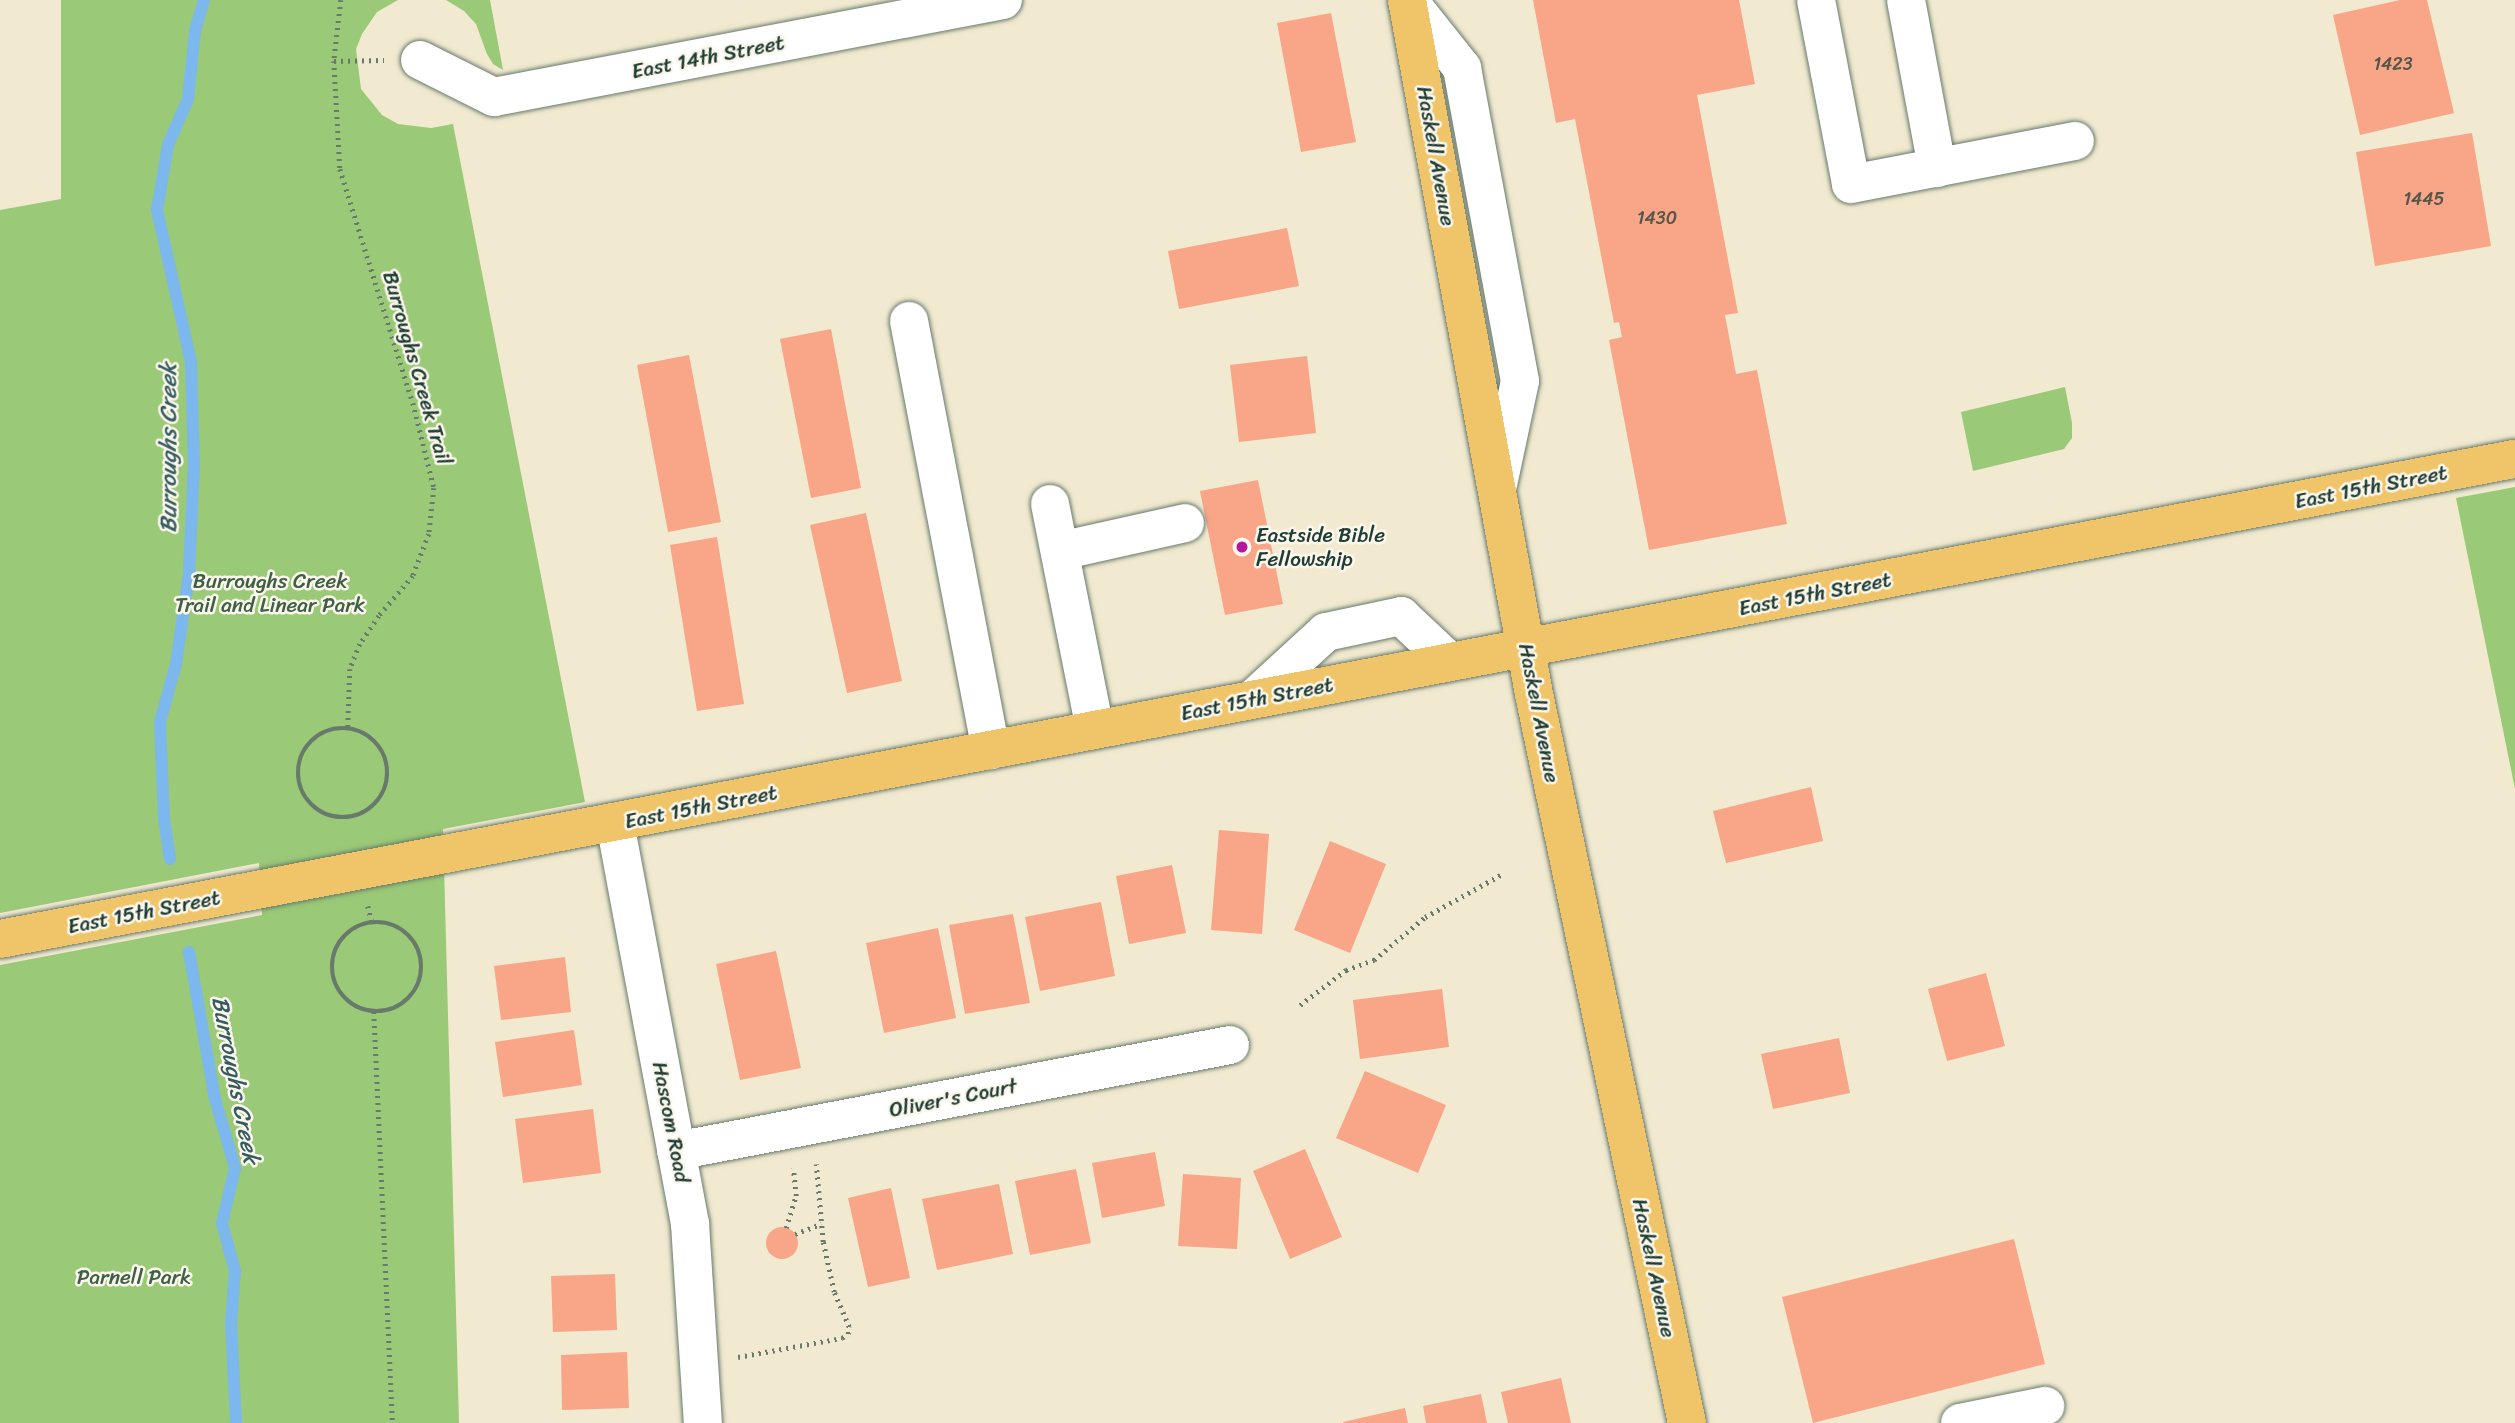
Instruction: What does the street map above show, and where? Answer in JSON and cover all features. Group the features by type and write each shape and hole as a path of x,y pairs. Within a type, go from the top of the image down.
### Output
{"main road":[{"name":"Haskell Avenue","path":"1408,0 1526,648 1687,1423"},
{"name":"East 15th Street","path":"0,939 2515,459"}],"street":[{"name":"East 14th Street","path":"420,60 494,97 1003,0"},
{"path":"1816,0 1851,184 2075,141"},
{"path":"1906,0 1937,168"},
{"path":"909,321 991,750"},
{"path":"1050,504 1096,730"},
{"path":"1060,551 1185,523"},
{"path":"1253,699 1326,632 1401,616 1450,662"},
{"name":"Hascom Road","path":"615,823 695,1267 703,1423"},
{"name":"Oliver's Court","path":"676,1151 1230,1045"},
{"path":"1960,1423 2045,1406"}],"path":[{"name":"Burroughs Creek Trail","path":"341,0 334,61 340,169 410,391 434,488 429,534 413,576 366,635 350,669 348,727"},
{"path":"334,61 420,60"},
{"path":"333,727 348,727 374,739 388,764 388,779 376,804 365,812 342,818 318,811 306,800 299,787 297,772 299,757 319,734 333,727"},
{"path":"1300,1005 1346,971 1374,960 1425,917 1504,873"},
{"path":"383,922 404,931 414,940 423,968 420,982 407,1000 389,1010 374,1012 348,1001 338,990 332,961 345,936 357,927 383,922"},
{"path":"374,1012 393,1423"},
{"path":"738,1357 842,1338 848,1334 849,1328 828,1267 816,1164"},
{"path":"786,1228 796,1196 793,1168"},
{"path":"795,1234 821,1224"}],"green space":[{"name":"Burroughs Creek Trail and Linear Park","path":"61,0 398,0 377,12 362,34 356,49 361,89 382,115 398,124 431,128 453,124 585,802 443,829 459,1423 0,1423 0,965 262,915 259,863 0,913 0,210 61,199"},
{"path":"446,0 490,0 503,70 493,64 487,54 476,24 464,11"},
{"path":"2065,387 2072,438 2064,449 1973,471 1961,412"},
{"path":"2515,487 2515,789 2456,498"}],"building":[{"path":"1533,0 1739,0 1755,84 1697,95 1738,313 1725,315 1736,374 1757,370 1787,524 1649,550 1609,340 1622,337 1619,322 1614,323 1575,119 1556,123"},
{"path":"2400,0 2427,0 2454,113 2360,135 2333,15"},
{"path":"1331,13 1356,142 1301,152 1277,23"},
{"path":"2472,133 2491,246 2375,266 2356,152"},
{"path":"1287,228 1299,286 1179,309 1168,251"},
{"path":"831,329 861,488 811,498 780,339"},
{"path":"689,355 721,522 668,532 637,365"},
{"path":"1307,356 1316,433 1239,442 1230,365"},
{"name":"Eastside Bible Fellowship","path":"1258,480 1283,604 1225,615 1200,491"},
{"path":"866,513 902,681 847,693 810,525"},
{"path":"717,537 744,704 697,711 670,545"},
{"path":"1811,787 1823,841 1726,863 1713,811"},
{"path":"1219,830 1269,834 1262,934 1211,930"},
{"path":"1330,841 1386,864 1350,953 1294,930"},
{"path":"1172,865 1186,933 1129,944 1116,876"},
{"path":"1101,902 1115,976 1040,991 1025,917"},
{"path":"1013,914 1030,1003 965,1014 949,925"},
{"path":"938,928 956,1018 884,1033 866,943"},
{"path":"776,951 801,1068 740,1080 716,964"},
{"path":"565,957 571,1012 501,1020 494,966"},
{"path":"1986,973 2005,1046 1947,1061 1928,989"},
{"path":"1442,989 1449,1047 1360,1059 1353,1000"},
{"path":"574,1030 582,1085 503,1097 495,1042"},
{"path":"1839,1038 1850,1093 1773,1109 1761,1054"},
{"path":"1365,1071 1446,1105 1418,1173 1336,1138"},
{"path":"593,1109 601,1173 523,1183 515,1119"},
{"path":"1305,1149 1342,1237 1290,1259 1253,1171"},
{"path":"1155,1152 1165,1206 1102,1218 1092,1163"},
{"path":"1076,1169 1091,1243 1030,1255 1015,1181"},
{"path":"1183,1174 1241,1178 1237,1249 1178,1246"},
{"path":"999,1184 1013,1254 937,1270 922,1199"},
{"path":"891,1188 910,1278 868,1287 848,1198"},
{"path":"782,1227 793,1232 798,1243 793,1254 782,1259 771,1254 766,1243 771,1232"},
{"path":"2014,1239 2045,1364 1813,1423 1782,1297"},
{"path":"615,1274 617,1330 553,1332 551,1276"},
{"path":"627,1352 629,1408 562,1410 561,1355"},
{"path":"1561,1378 1571,1423 1508,1423 1501,1392"},
{"path":"1481,1394 1487,1423 1426,1423 1423,1406"},
{"path":"1405,1408 1408,1423 1343,1423 1343,1422"}],"waterway":[{"name":"Burroughs Creek","path":"170,859 164,819 160,722 176,664 189,574 194,465 191,362 157,210 168,145 188,99 195,31 204,0"},
{"name":"Burroughs Creek","path":"189,952 215,1099 235,1168 222,1223 235,1271 231,1323 236,1423"}],"place":[{"name":"Eastside Bible Fellowship","path":"1242,547"}],"park label":[{"name":"Parnell Park","path":"134,1277"}]}
